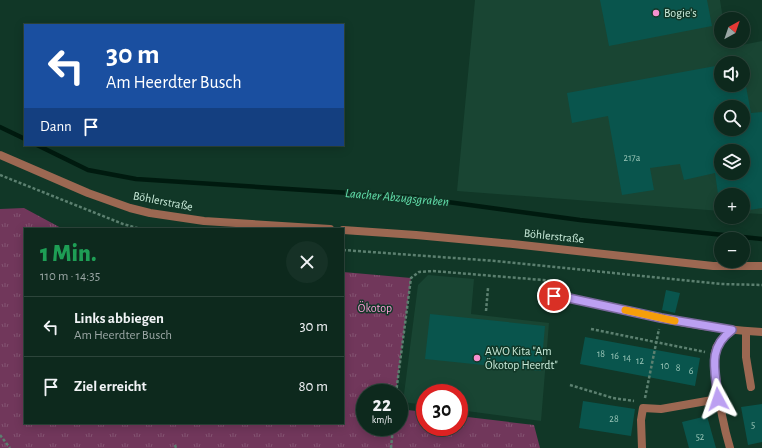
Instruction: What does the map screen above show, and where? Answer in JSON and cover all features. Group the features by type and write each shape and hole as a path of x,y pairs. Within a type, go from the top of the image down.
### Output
{"street":[{"name":"Böhlerstraße","path":"0,155 88,192 130,208 150,213 204,221 314,228"},
{"name":"Böhlerstraße","path":"344,230 513,244 713,266 762,266"},
{"path":"554,296 661,318 732,330 762,332"},
{"path":"730,448 718,399 714,362 718,343 732,330"},
{"path":"746,331 746,357 751,387"},
{"path":"642,448 641,420 643,406 661,409 718,399"}],"path":[{"path":"0,175 137,228"},
{"path":"344,250 496,261 721,284 762,285"},
{"path":"397,384 411,278 419,272 433,271 554,281 554,296"},
{"path":"486,311 488,288"},
{"path":"570,386 643,406 661,318"},
{"path":"591,329 715,354"},
{"path":"0,435 10,448"},
{"path":"391,448 392,436"}],"shaded area":[{"path":"475,0 720,0 722,12 714,12 714,48 750,48 750,43 762,41 762,214 750,213 750,188 714,188 714,210 457,191"},
{"name":"AWO Kita \"Am Ökotop Heerdt\"","path":"428,275 474,279 471,314 549,323 541,421 468,411 468,384 416,384 416,404 408,403 408,384 405,384 418,285"}],"green space":[{"name":"Ökotop","path":"24,208 61,228 24,228 24,424 344,424 344,272 411,278 397,384 356,384 356,436 408,436 408,410 416,411 416,436 468,436 468,417 534,425 540,448 0,448 0,209"}],"building":[{"name":"Bogie's","path":"600,0 707,0 712,26 609,46"},
{"path":"714,66 714,92 747,92 749,100 714,100 714,136 750,136 750,108 751,113 762,112 762,208 750,210 750,188 717,188 716,180 750,180 750,144 714,144 714,173 684,180 680,164 650,168 654,190 622,195 608,116 572,123 567,93"},
{"path":"666,290 680,293 675,313 662,310"},
{"path":"430,314 545,326 541,371 425,359"},
{"path":"585,337 700,358 695,386 580,364"},
{"path":"583,401 635,409 631,436 579,428"},
{"path":"762,404 762,442 748,445 741,407"},
{"path":"707,416 716,448 689,448 682,422"}],"waterway":[{"name":"Laacher Abzugsgraben","path":"0,127 24,139"},
{"name":"Laacher Abzugsgraben","path":"39,146 88,170 136,179 411,197 580,220 762,239"}],"slow traffic":[{"path":"625,310 675,321"}],"place":[{"name":"Bogie's","path":"656,13"},
{"name":"AWO Kita \"Am Ökotop Heerdt\"","path":"477,358"}],"route":[{"path":"554,296 679,322 732,330 718,343 715,352 714,362 718,399"}]}
